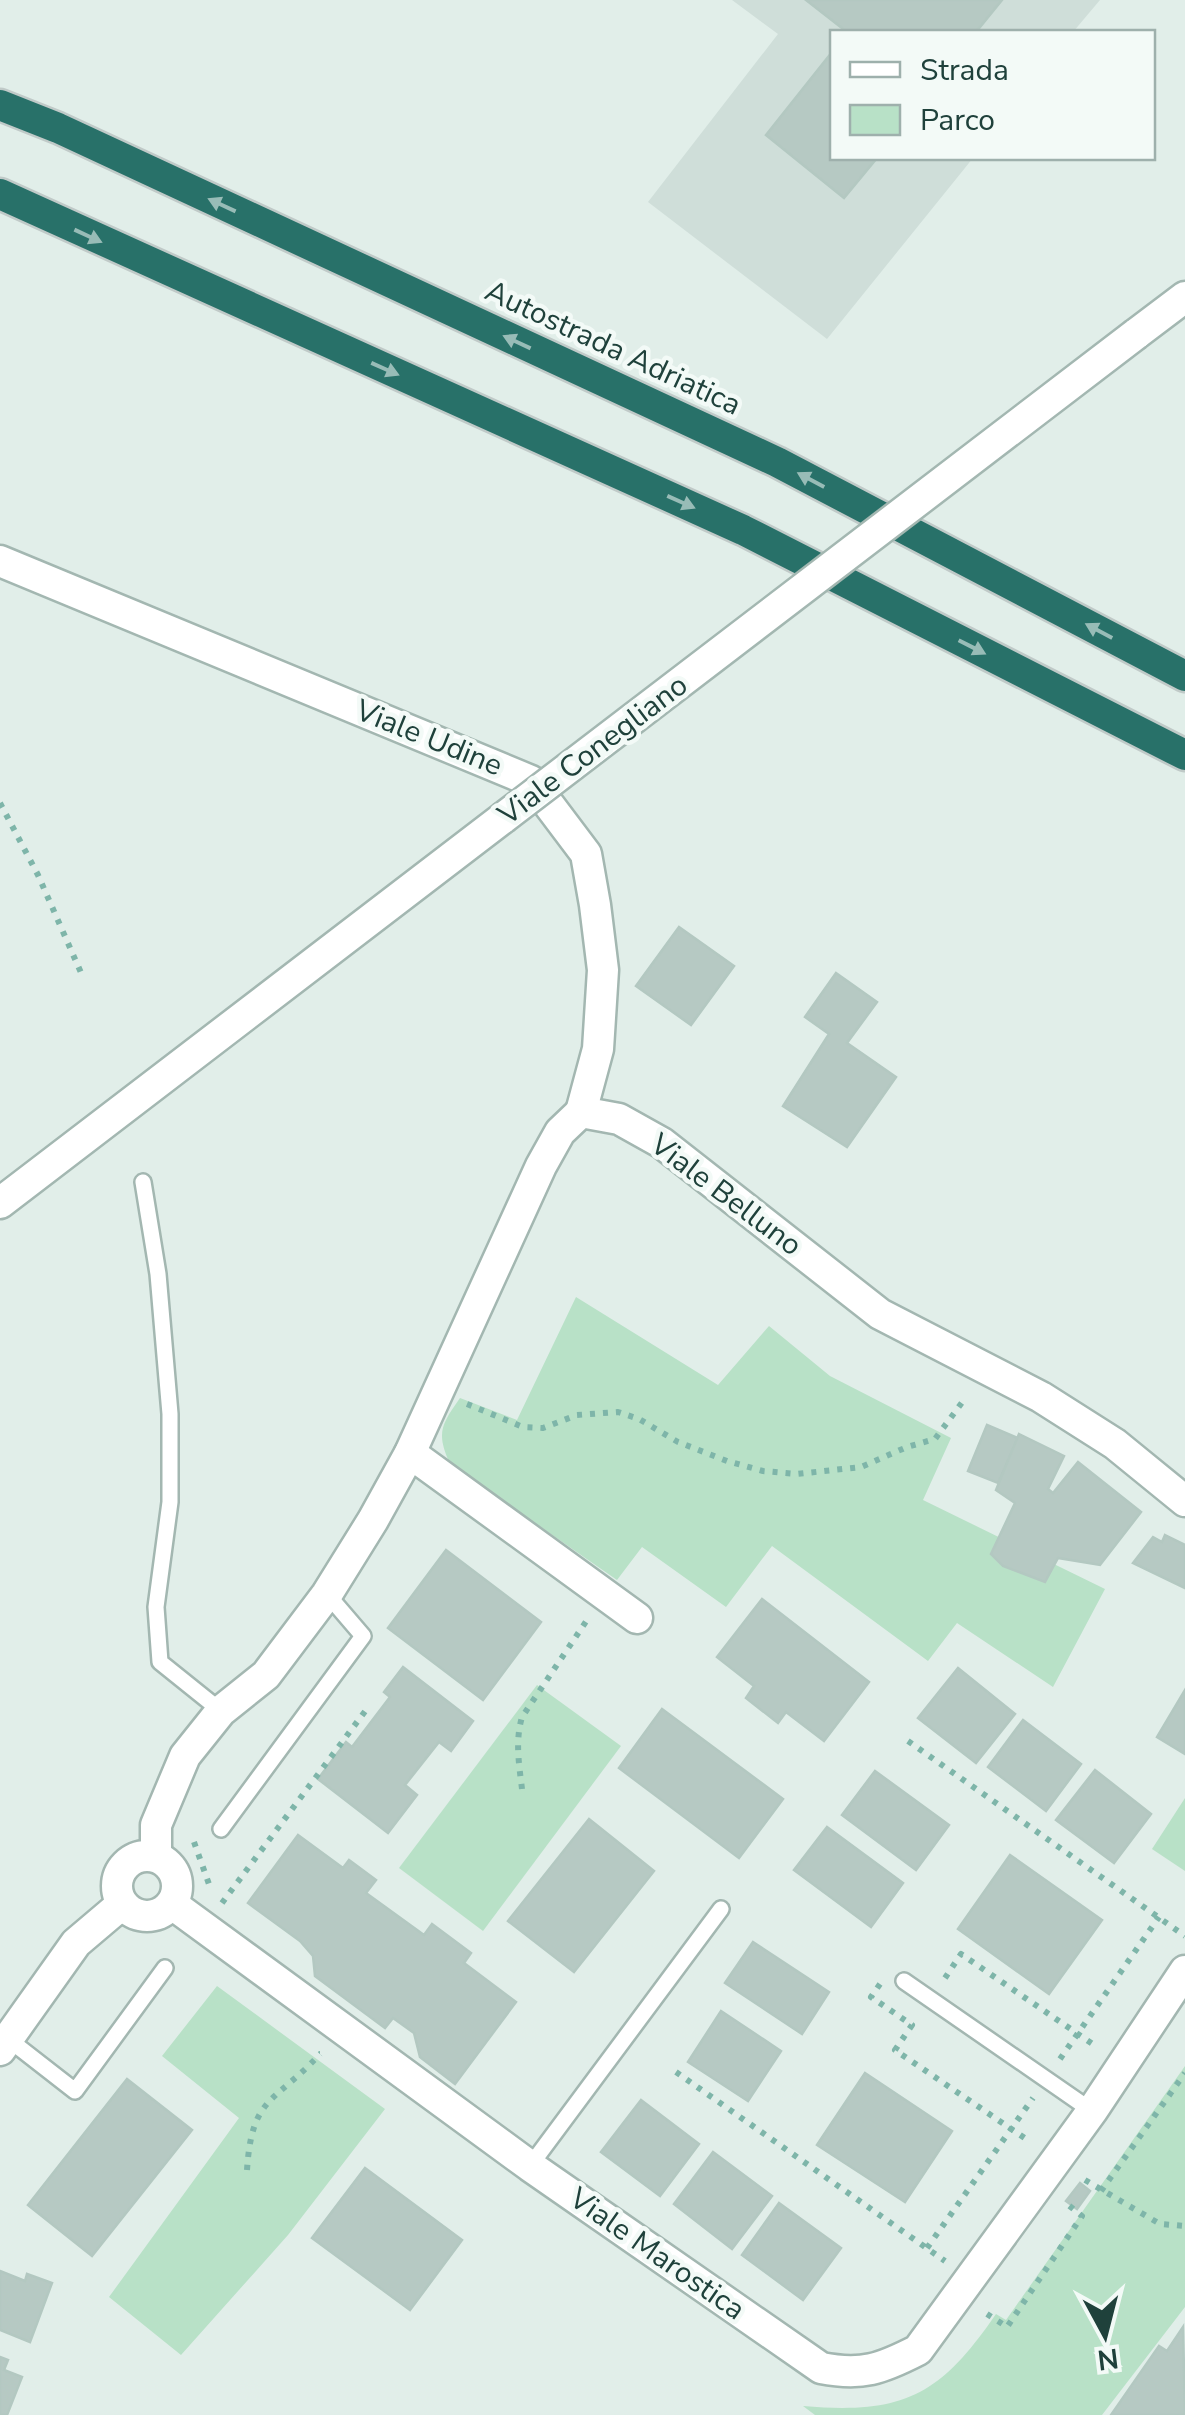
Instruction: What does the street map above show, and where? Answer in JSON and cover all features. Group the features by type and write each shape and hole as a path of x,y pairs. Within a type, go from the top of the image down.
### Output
{"highway":[{"name":"Autostrada Adriatica","path":"0,105 58,128 776,462 1185,676"},
{"path":"0,194 742,530 1185,756"}],"street":[{"name":"Viale Conegliano","path":"0,1203 1185,296"},
{"name":"Viale Udine","path":"0,561 531,781 586,854 595,906 602,970 598,1049 581,1112"},
{"name":"Viale Belluno","path":"581,1112 618,1119 662,1143 880,1314 1041,1397 1115,1444 1185,1501"},
{"path":"156,1856 156,1825 185,1756 222,1710 266,1675 327,1594 410,1453 541,1166 560,1132 581,1112"},
{"path":"410,1453 638,1618"},
{"path":"137,1856 156,1856 172,1867 178,1885 172,1904 157,1915 138,1915 122,1904 116,1886 122,1868 137,1856"},
{"path":"4,2044 76,1943 122,1904"},
{"name":"Viale Marostica","path":"172,1904 530,2166 821,2368 852,2374 887,2366 918,2350 1092,2111 1185,1970"}],"lane":[{"path":"143,1182 160,1291 170,1414 170,1502 156,1607 160,1662 222,1710"},
{"path":"221,1829 362,1636 327,1594"},
{"path":"530,2166 721,1909"},
{"path":"4,2044 75,2091 165,1968"},
{"path":"904,1981 1092,2111"}],"path":[{"path":"0,803 38,875 82,975"},
{"path":"438,1392 523,1427 543,1428 577,1415 618,1412 727,1462 797,1474 862,1467 935,1439 985,1367"},
{"path":"522,1789 518,1732 522,1717 605,1594"},
{"path":"221,1904 366,1710"},
{"path":"908,1741 1184,1934"},
{"path":"247,2170 254,2120 268,2099 296,2081 343,2030"},
{"path":"676,2072 947,2262 964,2287"},
{"path":"1185,2072 1100,2191 1160,2224 1185,2226"},
{"path":"986,2313 1008,2327 1082,2216 1062,2201 1071,2188"}],"shaded area":[{"path":"732,0 1100,0 1075,30 830,30 830,160 971,160 827,339 648,202 778,34"}],"green space":[{"path":"576,1297 718,1385 769,1326 830,1376 951,1438 923,1500 1105,1589 1053,1687 957,1623 928,1661 772,1546 726,1607 642,1547 617,1580 450,1464 443,1430 460,1398 517,1420"},
{"path":"537,1685 621,1746 483,1931 399,1868"},
{"path":"1185,1798 1185,1871 1152,1849"},
{"path":"217,1986 385,2109 288,2235 181,2355 109,2297 239,2118 162,2056"},
{"path":"1185,2066 1185,2307 1102,2415 815,2415 803,2406 868,2407 894,2402 938,2381 996,2314 1006,2320"}],"building":[{"path":"806,0 1002,0 978,30 844,30"},
{"path":"830,55 830,160 875,160 844,198 766,135"},
{"path":"679,927 734,966 691,1025 636,986"},
{"path":"836,973 877,1002 847,1043 896,1077 847,1147 783,1106 829,1034 805,1017"},
{"path":"987,1425 1018,1438 998,1483 968,1471"},
{"path":"1019,1434 1064,1456 1048,1489 1053,1493 1078,1462 1141,1512 1100,1565 1058,1558 1045,1582 1003,1566 991,1554 1015,1503 996,1490"},
{"path":"1165,1535 1185,1545 1185,1588 1133,1563 1153,1537 1162,1542"},
{"path":"446,1550 541,1622 483,1700 388,1628"},
{"path":"762,1599 869,1682 824,1741 786,1712 778,1723 746,1698 754,1686 717,1657"},
{"path":"403,1667 473,1721 451,1751 439,1742 405,1785 417,1795 388,1833 318,1779 346,1742 352,1747 390,1697 384,1692"},
{"path":"958,1668 1015,1714 976,1763 918,1718"},
{"path":"1185,1690 1185,1754 1157,1737"},
{"path":"662,1709 783,1799 739,1858 619,1768"},
{"path":"1023,1720 1081,1764 1046,1811 988,1767"},
{"path":"1095,1770 1151,1814 1114,1863 1056,1820"},
{"path":"875,1771 949,1825 916,1870 842,1815"},
{"path":"589,1819 654,1871 574,1972 508,1921"},
{"path":"827,1827 903,1883 871,1927 794,1870"},
{"path":"298,1835 343,1868 349,1860 376,1880 366,1893 424,1935 432,1924 471,1953 464,1963 516,2002 455,2084 420,2057 414,2033 393,2018 385,2028 315,1976 313,1956 300,1941 248,1903"},
{"path":"1010,1855 1102,1920 1049,1994 958,1929"},
{"path":"753,1942 829,1992 802,2034 725,1983"},
{"path":"721,2011 781,2051 748,2101 688,2062"},
{"path":"865,2073 952,2131 905,2202 817,2145"},
{"path":"127,2079 192,2130 92,2256 28,2205"},
{"path":"641,2100 699,2144 660,2196 601,2152"},
{"path":"713,2152 772,2196 732,2249 674,2204"},
{"path":"365,2168 462,2240 410,2310 312,2238"},
{"path":"1080,2183 1090,2191 1077,2209 1066,2201"},
{"path":"779,2203 841,2248 803,2300 742,2255"},
{"path":"0,2271 25,2281 27,2274 52,2283 30,2342 0,2330"},
{"path":"1183,2327 1185,2415 1111,2415 1159,2346 1167,2351"},
{"path":"0,2357 8,2360 4,2370 22,2377 7,2415 0,2415"}]}
